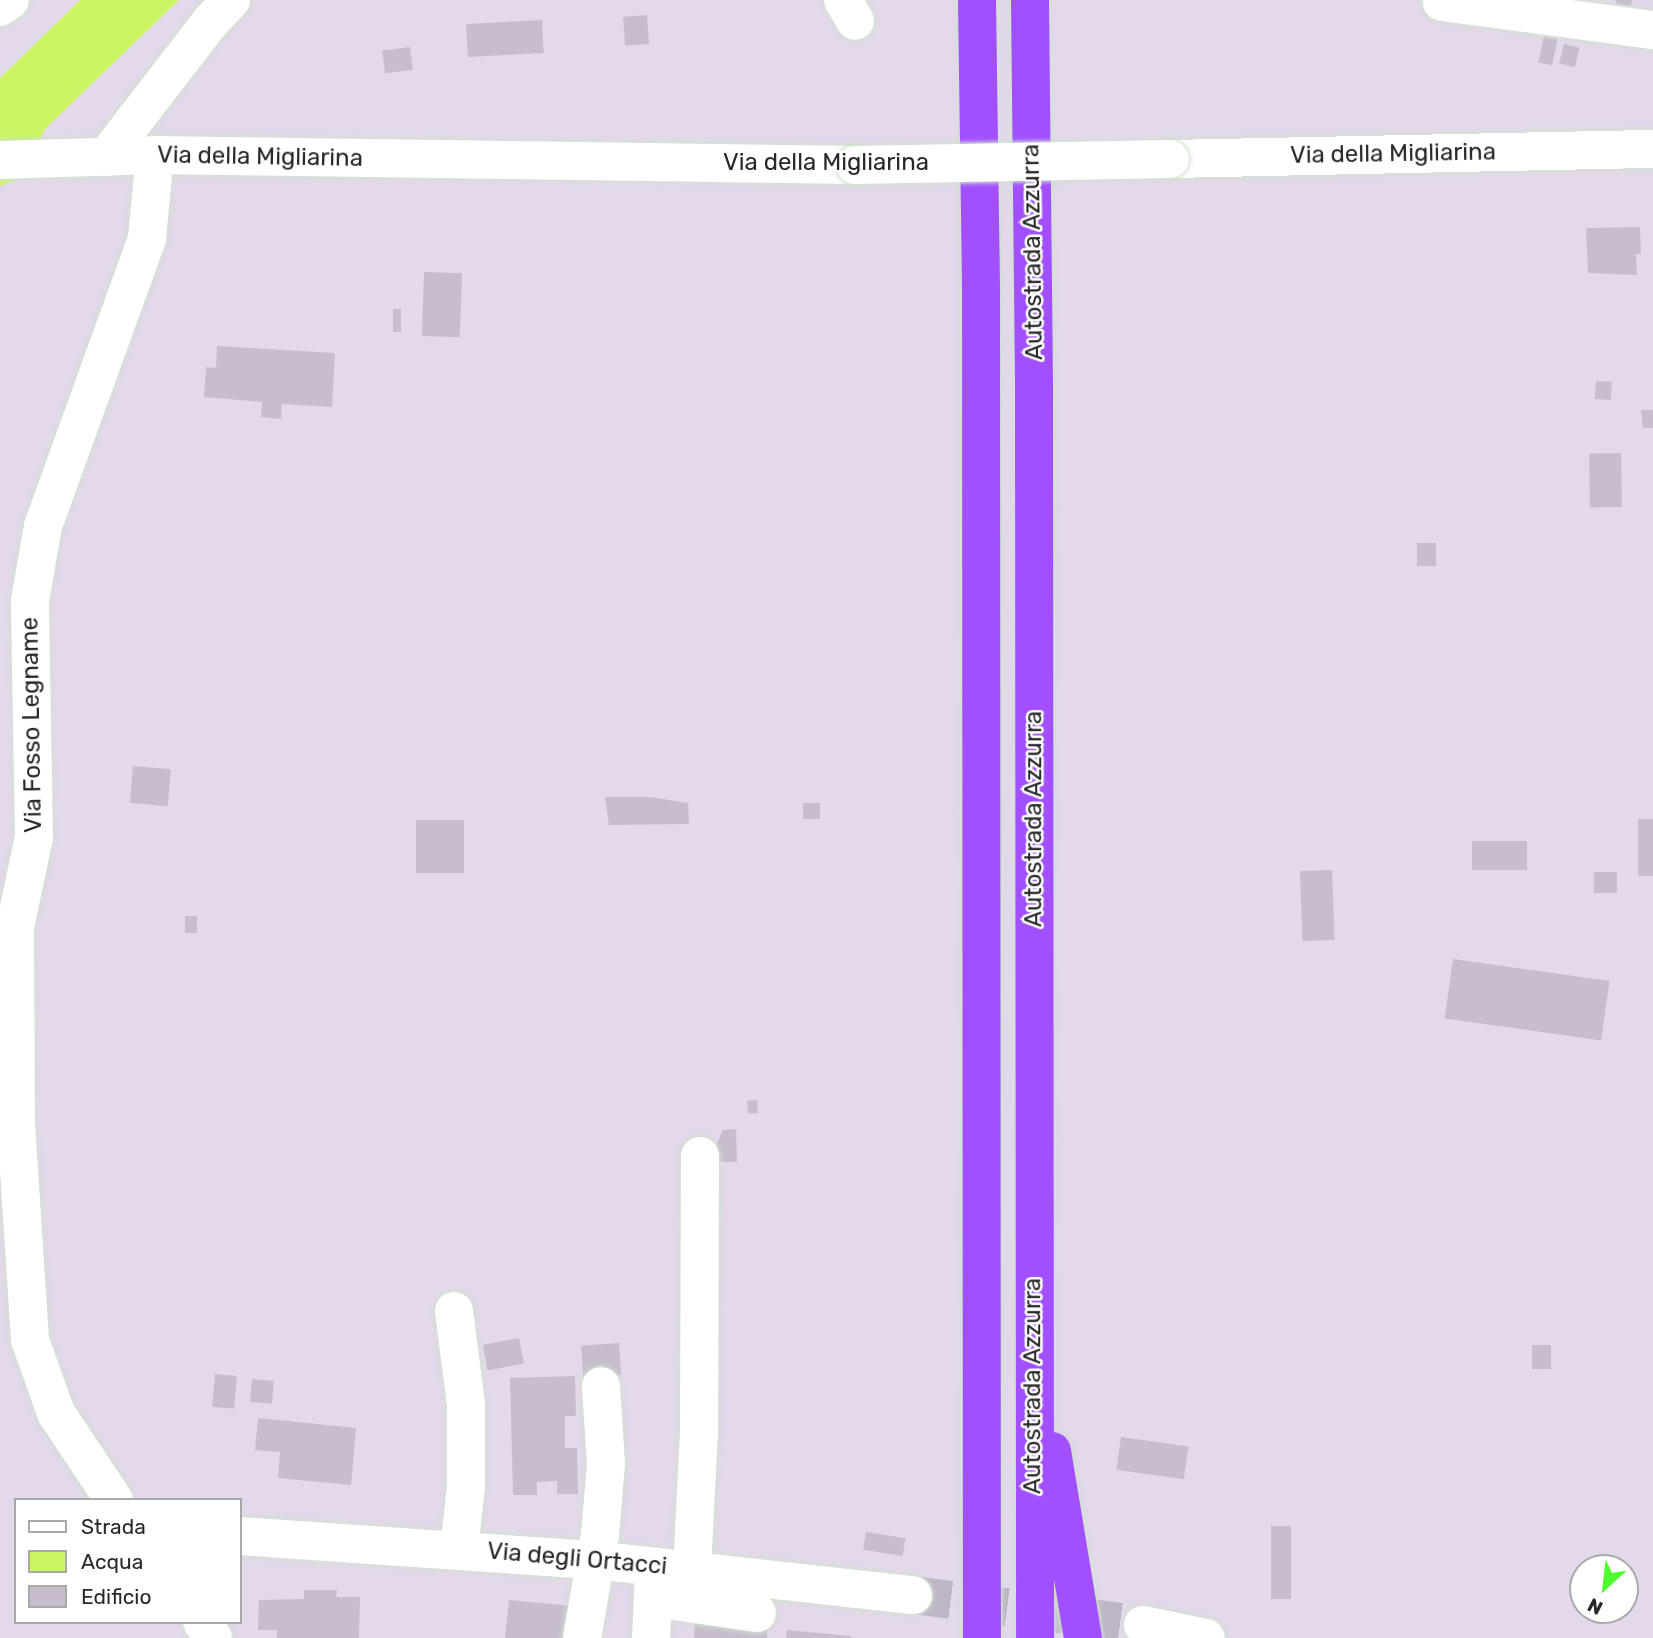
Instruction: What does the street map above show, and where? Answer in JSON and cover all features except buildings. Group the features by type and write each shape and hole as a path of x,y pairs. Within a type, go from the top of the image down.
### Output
{"highway":[{"path":"977,0 981,293 982,1638"},
{"name":"Autostrada Azzurra","path":"1030,0 1034,395 1032,1339 1035,1638"},
{"path":"1032,1339 1083,1638"}],"street":[{"path":"0,7 10,0"},
{"path":"106,157 211,21 231,0"},
{"path":"1442,2 1653,30"},
{"name":"Via della Migliarina","path":"0,160 155,155 855,164 1653,149"},
{"name":"Via Fosso Legname","path":"113,1498 56,1413 30,1340 16,1126 15,927 34,837 34,685 30,601 43,526 147,238 155,155"},
{"path":"692,1570 699,1432 699,1156"},
{"path":"454,1311 466,1405 466,1487 459,1549"},
{"path":"582,1638 606,1464 601,1386"},
{"name":"Via degli Ortacci","path":"242,1536 594,1560 654,1582 692,1570 913,1595"},
{"path":"651,1638 654,1582 757,1613"},
{"path":"1143,1625 1206,1638"}],"water":[{"path":"80,0 179,0 46,128 18,179 0,186 0,78"}],"tunnel":[{"path":"913,1595 1143,1625"}]}
